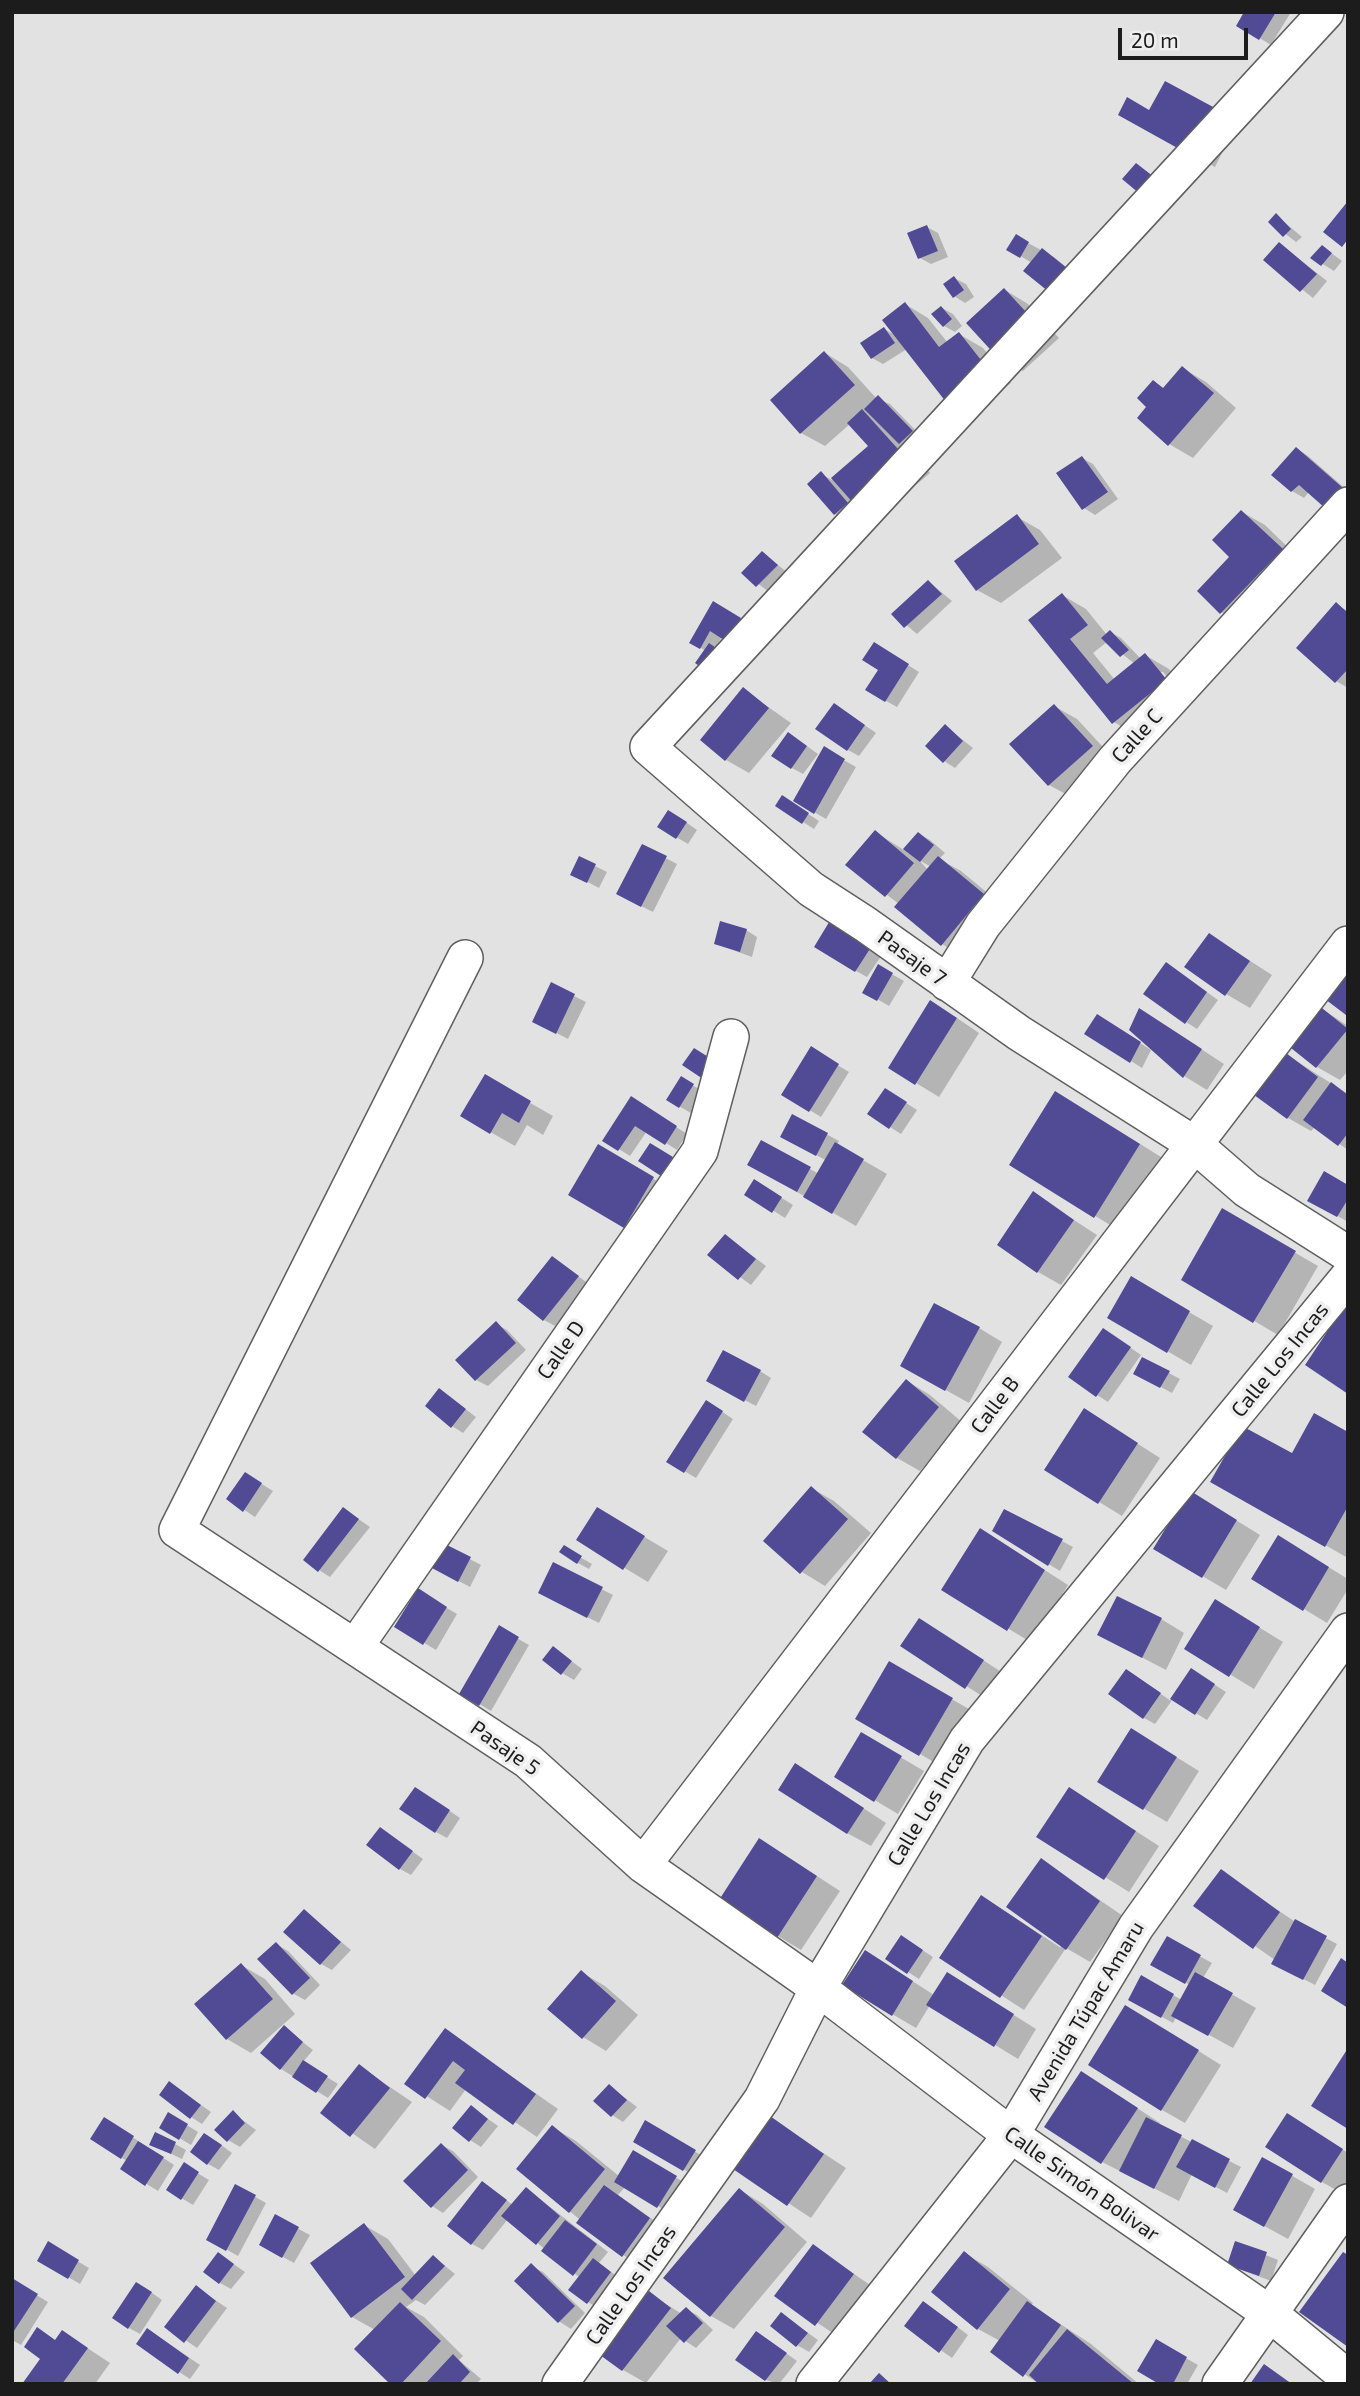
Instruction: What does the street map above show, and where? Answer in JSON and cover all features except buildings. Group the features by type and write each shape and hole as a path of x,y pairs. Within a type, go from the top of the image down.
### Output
{"street":[{"name":"Pasaje 7","path":"1326,12 648,747 811,889 1018,1033 1194,1144 1247,1190 1348,1254"},
{"name":"Calle C","path":"947,983 983,925 1115,760 1348,505"},
{"name":"Calle B","path":"643,1865 1348,944"},
{"name":"Pasaje 5","path":"465,958 177,1530 528,1761 643,1865 818,1988"},
{"name":"Calle D","path":"355,1647 700,1151 731,1037"},
{"name":"Calle Los Incas","path":"572,2380 762,2099 818,1988 967,1740 1348,1277"},
{"name":"Avenida Túpac Amaru","path":"814,2384 1011,2135 1136,1927 1348,1631"},
{"name":"Calle Simón Bolivar","path":"818,1988 1011,2135 1269,2313 1348,2378"},
{"path":"1220,2384 1348,2202"}]}
